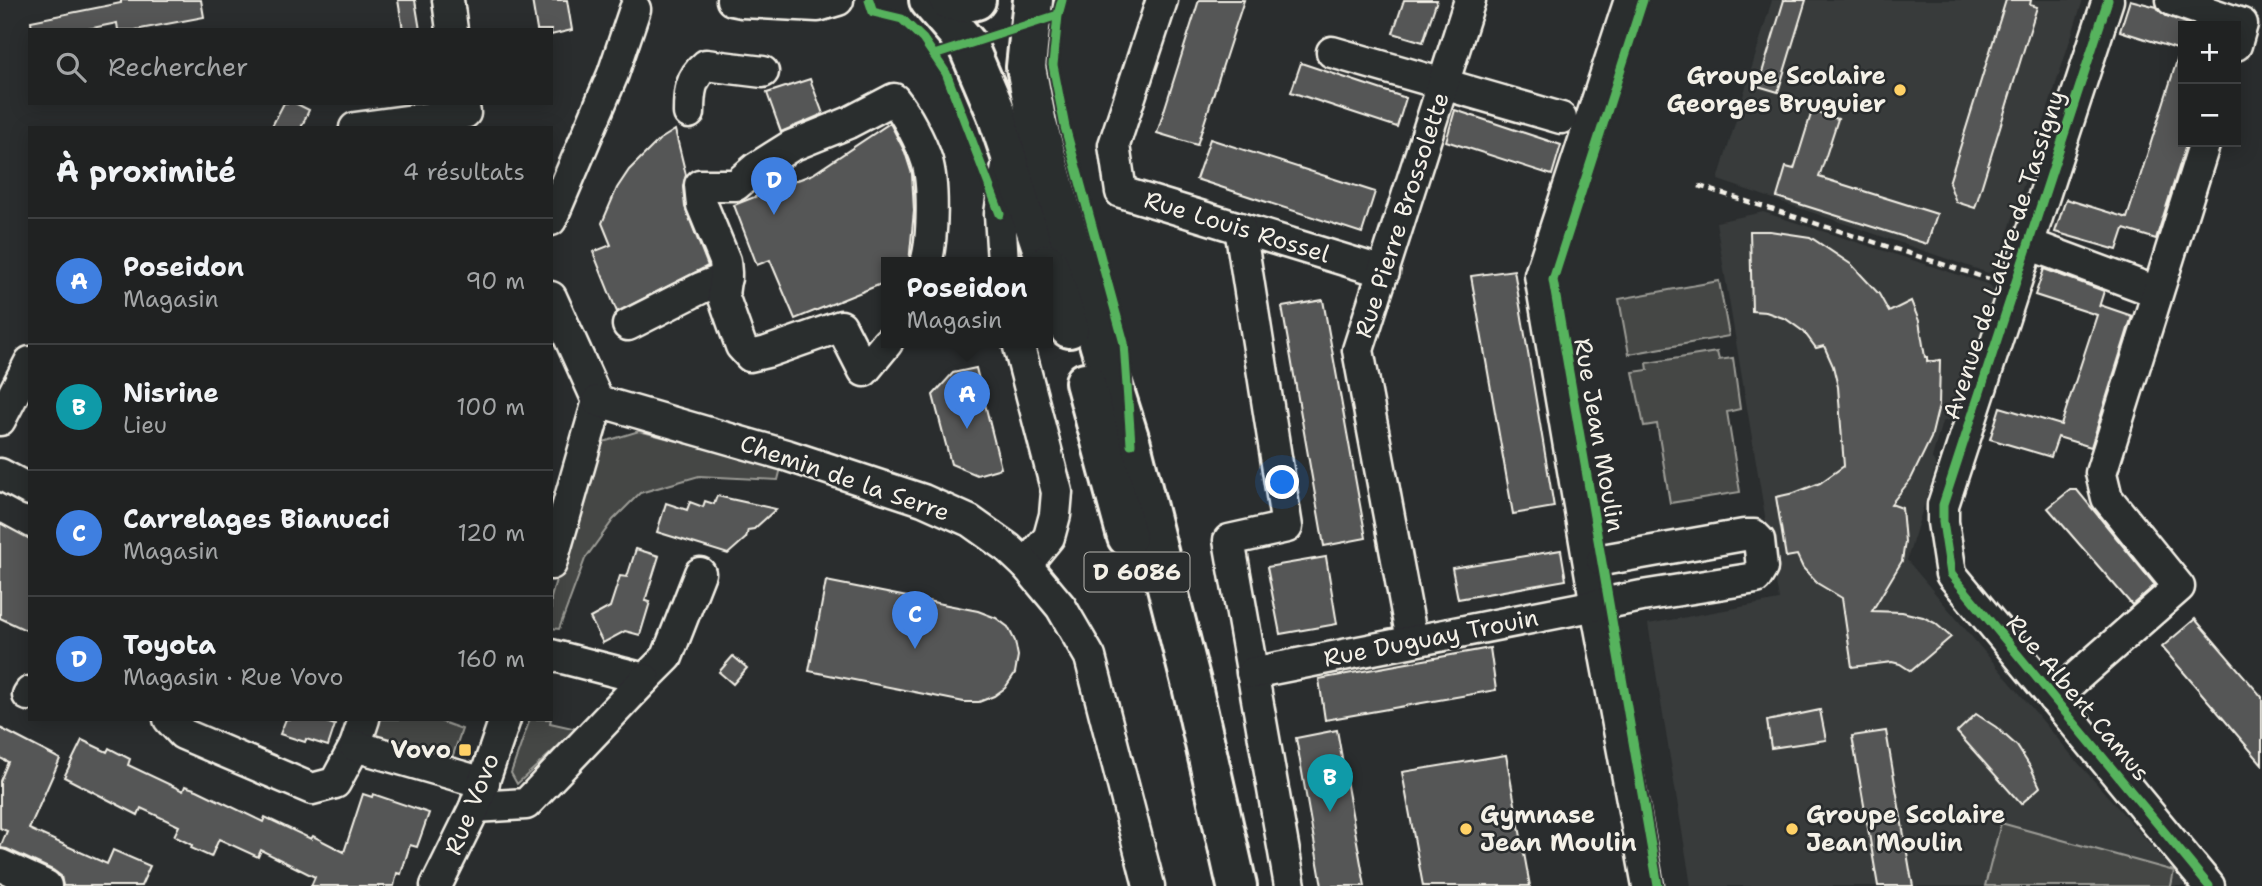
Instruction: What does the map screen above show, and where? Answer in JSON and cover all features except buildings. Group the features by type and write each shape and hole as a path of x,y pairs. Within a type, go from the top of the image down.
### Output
{"main road":[{"name":"D 6086","path":"929,0 967,44 1009,148 1045,257"},
{"path":"949,0 963,3 976,0"},
{"name":"D 6086","path":"1033,0 1026,67 1037,124 1100,346 1131,444 1192,686 1237,886"},
{"name":"D 6086","path":"1053,281 1077,352 1161,659 1210,886"}],"street":[{"path":"448,0 452,28"},
{"path":"732,0 785,1 818,6 838,0"},
{"name":"Rue Louis Rossel","path":"1162,0 1114,145 1121,192 1384,272"},
{"name":"Rue Pierre Brossolette","path":"1412,640 1359,350 1470,0"},
{"name":"Rue Jean Moulin","path":"1630,0 1541,275 1658,886"},
{"name":"Rue Jean Moulin","path":"1643,0 1553,280 1602,560 1603,605 1648,886"},
{"name":"Avenue de Lattre de Tassigny","path":"1943,522 1942,505 2108,0"},
{"path":"2172,0 2233,21"},
{"path":"553,215 613,74 639,3"},
{"path":"1332,52 1561,118"},
{"path":"689,113 689,92 695,74 706,65 763,72"},
{"path":"883,348 864,371 841,326 750,356 741,346 723,295 725,261 702,205 700,185 736,185 791,145 848,123 894,99 927,161 932,204 928,257"},
{"path":"370,126 465,113 463,105"},
{"path":"2053,698 2179,587 2107,498 2101,474 2203,147"},
{"path":"1003,257 1000,214 1009,148"},
{"path":"1240,228 1287,527 1229,540 1290,886"},
{"path":"2028,244 2157,292"},
{"path":"628,325 726,278"},
{"path":"553,301 598,401 553,557"},
{"path":"1019,348 1057,492 1049,537 1027,565"},
{"path":"0,420 28,366"},
{"name":"Chemin de la Serre","path":"598,401 789,456 923,499 970,521 1008,548 1027,565 1060,607 1090,657 1149,886"},
{"path":"0,474 28,489"},
{"name":"Rue Albert Camus","path":"1943,522 1951,574 2209,886"},
{"name":"Rue Duguay Trouin","path":"1252,673 1412,640 1756,578 1762,568 1759,540 1754,535 1602,560"},
{"path":"171,721 183,734 312,789 335,783 360,733 480,795 526,804 667,657 700,573"},
{"path":"553,656 645,679"},
{"name":"Rue Vovo","path":"436,886 480,795 500,721"},
{"path":"0,865 46,886"}],"path":[{"path":"1699,187 2014,287"}],"shaded area":[{"name":"Groupe Scolaire Georges Bruguier","path":"1772,0 2083,0 1997,267 1988,273 1718,180"},
{"path":"1763,212 1990,285 1994,293 1952,419 1942,422 1932,458 1936,466 1907,560 2074,758 2187,886 1691,886 1648,624 1779,600 1716,222"},
{"path":"1719,281 1729,336 1629,354 1619,299"},
{"path":"1717,352 1719,360 1733,358 1740,409 1727,412 1740,492 1670,503 1657,424 1644,426 1633,372 1648,370 1647,363"},
{"path":"639,431 781,468 778,480 699,476 640,493 613,520 585,559 559,629 553,628 553,591 586,468 603,442"},
{"path":"376,721 440,721 462,729 451,761 372,735"},
{"path":"529,721 550,721 577,729 517,784 511,773"},
{"path":"2001,823 2174,871 2171,886 1985,886"}],"cycle path":[{"path":"869,0 873,12 902,19 923,39 946,73 1000,214"},
{"path":"934,55 1058,15 1062,0"},
{"path":"1643,0 1553,280 1658,886"},
{"path":"2108,0 1943,505 1943,522 1951,574 2209,886"},
{"path":"1058,15 1053,65 1065,127 1124,343 1131,444"}],"place":[{"name":"Groupe Scolaire Georges Bruguier","path":"1900,90"},
{"name":"Toyota","path":"774,215"},
{"name":"Poseidon","path":"967,429"},
{"name":"Carrelages Bianucci","path":"915,649"},
{"name":"Vovo","path":"465,750"},
{"name":"Nisrine","path":"1330,812"},
{"name":"Gymnase Jean Moulin","path":"1466,829"},
{"name":"Groupe Scolaire Jean Moulin","path":"1792,829"}]}
